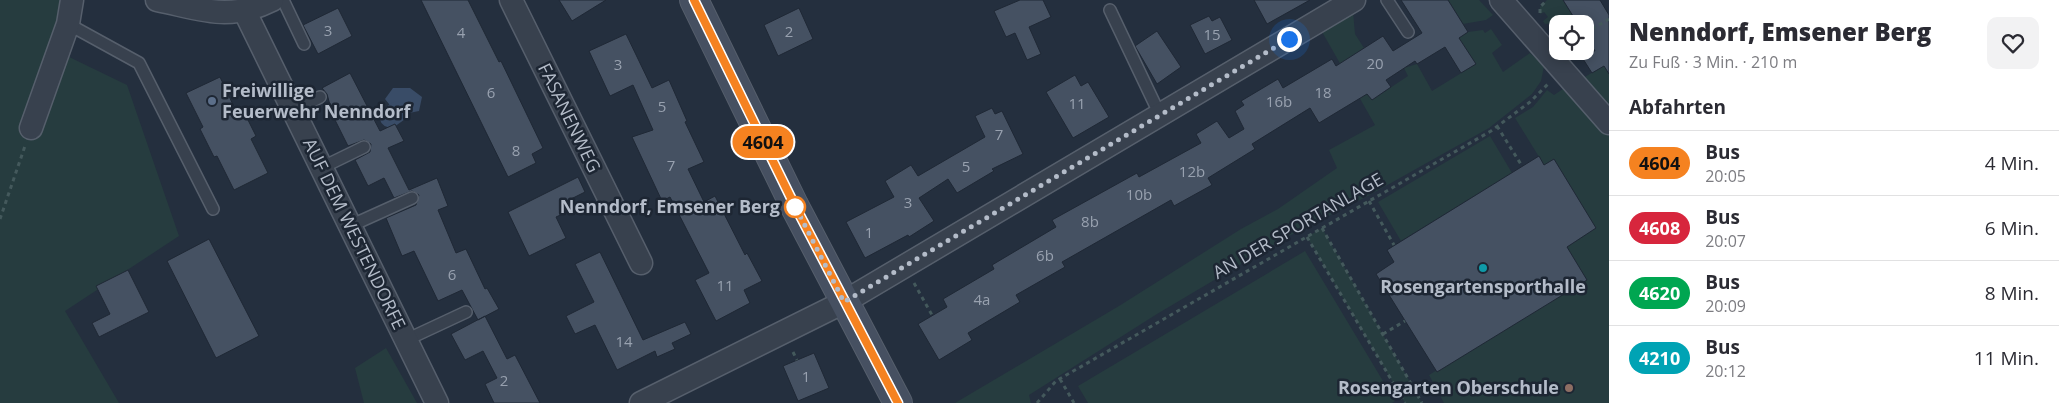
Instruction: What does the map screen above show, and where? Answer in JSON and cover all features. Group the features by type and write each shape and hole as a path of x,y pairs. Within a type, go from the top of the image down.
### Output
{"street":[{"path":"31,128 68,24 72,0"},
{"path":"157,0 223,14 245,12 272,0"},
{"name":"FASANENWEG","path":"511,0 641,264"},
{"path":"694,0 794,204 898,403"},
{"path":"641,403 844,302 1354,0"},
{"path":"1501,0 1609,123"},
{"name":"AUF DEM WESTENDORFE","path":"245,12 437,403"}],"lane":[{"path":"283,0 304,44"},
{"path":"1387,0 1408,32"},
{"path":"1110,10 1160,115"},
{"path":"68,24 139,63 213,209"},
{"path":"294,111 320,97"},
{"path":"322,168 364,148"},
{"path":"350,226 412,198"},
{"path":"406,340 466,312"}],"path":[{"path":"1540,14 1540,7 1547,0"},
{"path":"1594,28 1609,19"},
{"name":"AN DER SPORTANLAGE","path":"1038,403 1060,379 1497,126 1530,102 1561,70"},
{"path":"1497,126 1522,166"},
{"path":"0,219 31,128"},
{"path":"1369,201 1394,245"},
{"path":"1322,228 1422,403"},
{"path":"1307,237 1405,403"},
{"path":"909,275 932,315"},
{"path":"1383,334 1405,320"},
{"path":"794,352 797,360"},
{"path":"1060,379 1074,403"}],"green space":[{"path":"0,0 68,0 63,54 127,85 179,236 65,311 119,403 0,403"},
{"path":"1448,0 1479,0 1493,15 1486,20 1463,24"},
{"path":"1547,0 1563,0 1572,15 1549,15 1549,24 1545,24 1543,21 1548,17 1544,12 1540,14 1540,7"},
{"path":"1353,11 1355,34 1364,48 1346,60 1372,100 1408,76 1404,68 1417,64 1432,91 1476,64 1458,38 1468,32 1483,30 1485,33 1491,29 1502,45 1492,53 1503,72 1530,53 1544,66 1541,81 1532,94 1489,128 1366,197 1285,238 1157,314 1029,395 1031,403 955,403 1119,306 1241,229 1278,209 1337,168 1329,150 1375,125 1321,30"},
{"path":"1609,63 1609,107 1583,78"},
{"path":"1563,89 1609,136 1609,403 1444,403 1429,375 1587,280 1567,247 1596,228 1554,159 1544,165 1515,118 1533,107 1547,90 1554,95"},
{"path":"1490,136 1512,173 1401,241 1378,202"},
{"path":"1322,228 1422,403 1405,403 1307,237"},
{"path":"1305,251 1395,401 1392,403 1088,403 1078,386"},
{"path":"386,348 417,403 364,403 355,368"}],"water":[{"path":"393,88 410,88 422,97 419,111 404,113 393,108 385,99"}],"building":[{"path":"421,0 468,0 499,62 501,61 543,148 532,154 536,163 508,177"},
{"path":"559,0 606,0 572,21"},
{"path":"1020,0 1043,0 1051,17 1029,27 1041,54 1027,60 1015,33 1006,37 994,11"},
{"path":"1254,0 1310,0 1267,24"},
{"path":"1401,0 1448,0 1468,32 1459,38 1476,64 1461,73 1445,47 1417,64 1415,61 1386,80 1391,87 1372,100 1367,94 1319,123 1310,108 1252,144 1255,149 1208,178 1212,185 1174,206 1171,200 1062,262 1065,267 1016,295 1020,302 968,333 972,340 939,360 918,324 947,307 943,299 994,269 992,265 1056,227 1052,220 1137,173 1139,177 1201,143 1196,134 1217,121 1229,138 1244,129 1235,111 1244,105 1241,101 1278,79 1283,88 1332,59 1336,66 1383,36 1393,51 1422,33"},
{"path":"1563,0 1600,0 1609,15 1609,74 1604,66 1592,73 1584,60 1594,60 1594,15 1572,15"},
{"path":"338,8 352,36 318,54 303,25"},
{"path":"799,8 813,39 778,56 764,25"},
{"path":"1209,16 1212,21 1220,17 1232,40 1205,54 1190,25"},
{"path":"1157,31 1181,67 1157,84 1135,46"},
{"path":"626,34 652,88 669,80 687,121 685,122 704,162 688,169 704,202 715,196 745,255 747,253 762,281 744,290 750,303 716,321 695,280 709,273 670,197 662,201 632,137 653,130 633,85 610,96 589,51"},
{"path":"350,73 380,131 395,124 404,141 388,148 409,190 437,178 448,206 438,210 456,253 466,249 485,289 487,288 499,309 478,320 462,290 438,301 414,251 402,256 386,218 416,205 419,195 412,191 394,198 384,178 368,186 355,160 370,152 371,144 364,140 348,146 328,106 330,105 327,94 322,88"},
{"path":"1075,75 1081,86 1088,82 1109,117 1073,138 1046,92"},
{"path":"220,77 236,111 242,108 256,136 251,139 268,173 234,190 217,156 214,157 200,129 203,127 186,93"},
{"path":"992,108 995,114 1002,111 1023,154 992,169 994,171 957,193 948,179 919,198 934,221 909,237 908,235 865,258 846,222 894,197 885,181 911,165 918,176 985,137 975,116"},
{"name":"Rosengartensporthalle","path":"1539,156 1544,165 1554,159 1596,228 1567,247 1587,280 1437,372 1376,274 1394,262 1387,250"},
{"path":"578,177 585,192 563,203 567,212 556,217 566,238 529,256 508,212"},
{"path":"209,239 259,336 216,358 167,261"},
{"path":"600,252 643,340 685,322 691,334 672,343 675,349 657,357 655,351 617,370 595,325 575,334 566,316 594,302 575,264"},
{"path":"128,270 149,312 99,337 92,323 110,314 96,286"},
{"path":"485,316 507,359 515,355 540,403 494,403 485,384 497,378 483,351 465,360 451,334"},
{"path":"814,353 829,388 798,401 783,366"}],"waterway":[{"path":"390,117 397,112"}],"bus line":[{"name":"4604","path":"694,0 794,204 898,403"}],"place":[{"name":"Freiwillige Feuerwehr Nenndorf","path":"212,101"},
{"name":"Nenndorf, Emsener Berg","path":"795,207"},
{"name":"Rosengartensporthalle","path":"1483,268"},
{"name":"Rosengarten Oberschule","path":"1569,388"}],"route":[{"path":"795,207 794,204 844,302 1289,39"}]}
